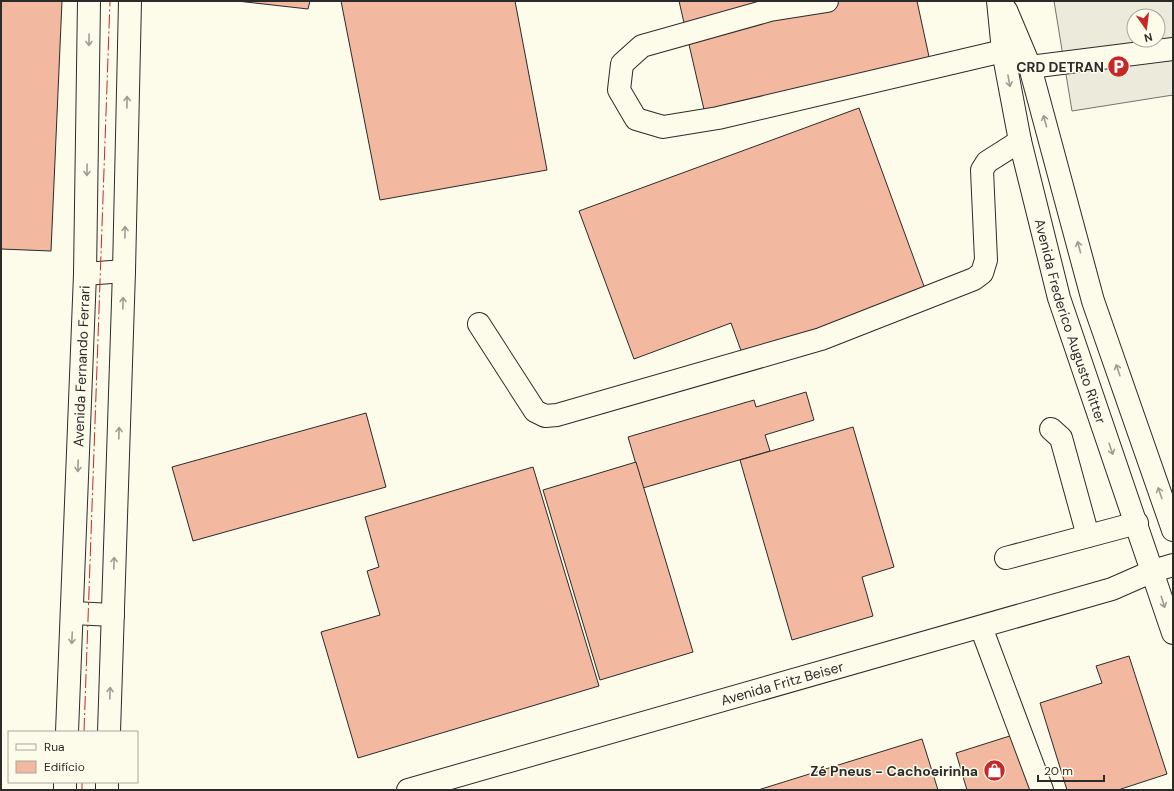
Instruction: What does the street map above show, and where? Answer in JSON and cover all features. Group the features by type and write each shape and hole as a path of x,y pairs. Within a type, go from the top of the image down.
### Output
{"main road":[{"name":"Avenida Fernando Ferrari","path":"67,731 73,613 85,274 89,1"},
{"path":"109,731 124,271 130,1"},
{"path":"827,1 770,10 642,46 622,64 619,90 636,119 663,127 718,118 1004,51"},
{"name":"Avenida Frederico Augusto Ritter","path":"998,1 1004,51 1020,141 1059,298 1137,523 1163,568 1173,633"},
{"name":"Avenida Frederico Augusto Ritter","path":"1002,1 1030,67 1093,301 1173,530"},
{"path":"1030,67 1173,49"},
{"path":"479,324 535,411 545,416 557,415 821,339 974,279 982,273 986,260 982,170 987,162 1020,141"},
{"path":"85,274 124,271"},
{"path":"1051,429 1061,438 1088,536"},
{"path":"1006,558 1137,523"},
{"name":"Avenida Fritz Beiser","path":"408,790 448,784 1112,589 1163,568"},
{"path":"73,613 113,615"},
{"path":"981,627 1042,790"}],"shaded area":[{"name":"CRD DETRAN","path":"1054,1 1173,1 1173,95 1072,111"}],"building":[{"path":"1,1 62,1 51,251 1,249"},
{"path":"237,1 310,1 308,9"},
{"path":"341,1 515,1 547,170 380,200"},
{"path":"679,1 917,1 931,66 705,114"},
{"path":"859,108 925,289 743,356 731,323 634,359 579,211"},
{"path":"806,392 814,420 765,435 770,451 643,488 628,437 754,400 756,407"},
{"path":"366,413 386,487 193,541 172,467"},
{"path":"853,427 894,567 862,577 873,616 792,640 740,460"},
{"path":"636,462 693,652 600,680 543,490"},
{"path":"533,467 599,686 358,758 321,632 380,615 367,571 379,567 365,517"},
{"path":"1129,656 1167,774 1118,790 1067,790 1040,703 1102,683 1096,666"},
{"name":"Zé Pneus - Cachoeirinha","path":"1016,734 1033,790 967,790 956,753"},
{"path":"922,739 938,790 758,790"}],"power":[{"path":"84,731 110,1"},
{"path":"82,783 82,790"}],"place":[{"name":"CRD DETRAN","path":"1119,67"},
{"name":"Zé Pneus - Cachoeirinha","path":"994,771"}]}
